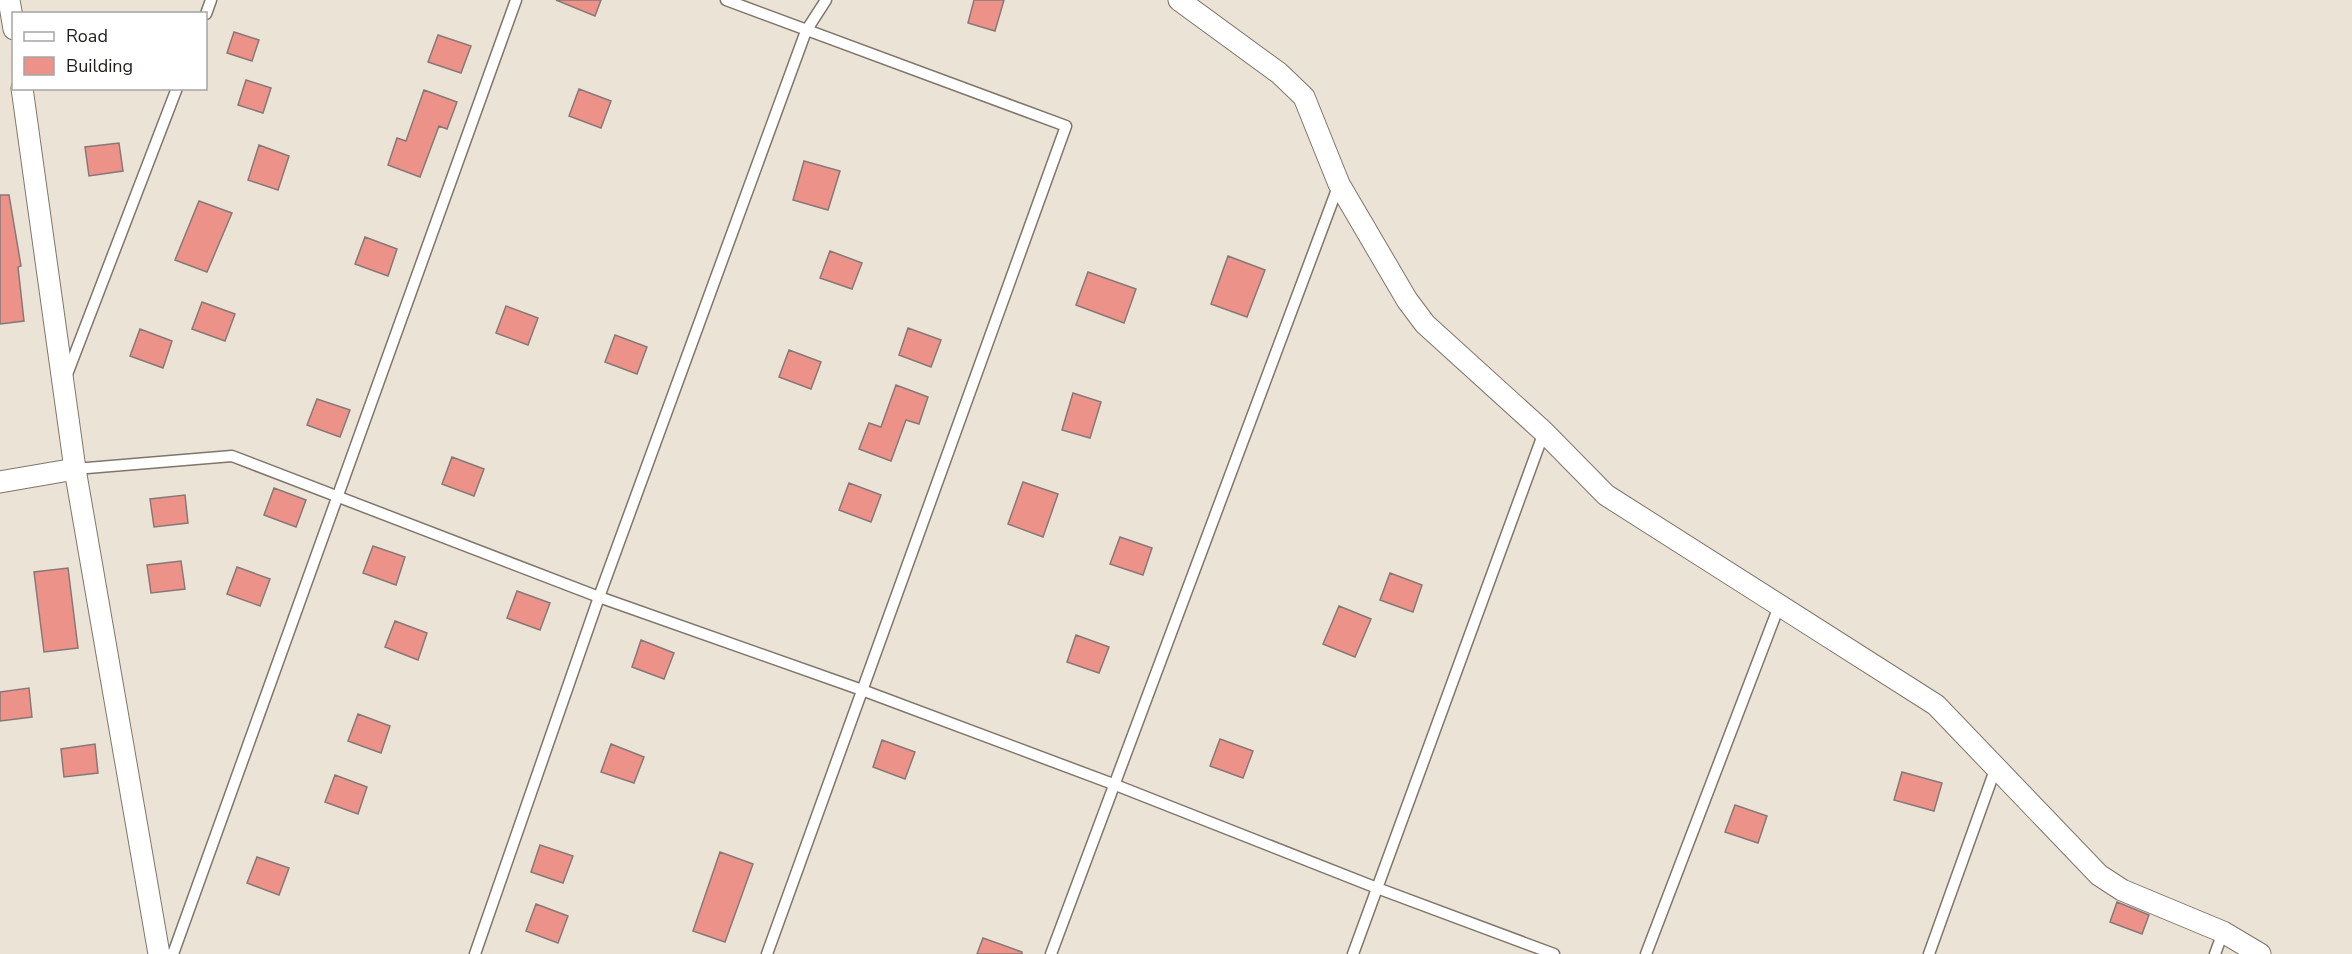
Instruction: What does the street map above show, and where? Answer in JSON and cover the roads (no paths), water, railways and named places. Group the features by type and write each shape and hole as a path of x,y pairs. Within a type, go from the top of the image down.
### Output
{"street":[{"path":"9,0 12,17"},
{"path":"1179,0 1279,73 1304,98 1339,184 1407,300 1425,324 1544,432 1606,495 1936,705 2099,875 2122,890 2223,932 2260,954"},
{"path":"22,90 75,469 159,954"},
{"path":"0,482 75,469"}],"lane":[{"path":"173,954 516,0"},
{"path":"726,0 1066,126 767,954"},
{"path":"475,954 598,597 806,31 826,0"},
{"path":"64,383 176,90"},
{"path":"1051,954 1339,184"},
{"path":"1353,954 1544,432"},
{"path":"75,469 232,456 598,597 862,690 1113,784 1377,888 1554,954"},
{"path":"1646,954 1779,606"},
{"path":"1929,954 1996,768"},
{"path":"2215,954 2223,932"}]}
